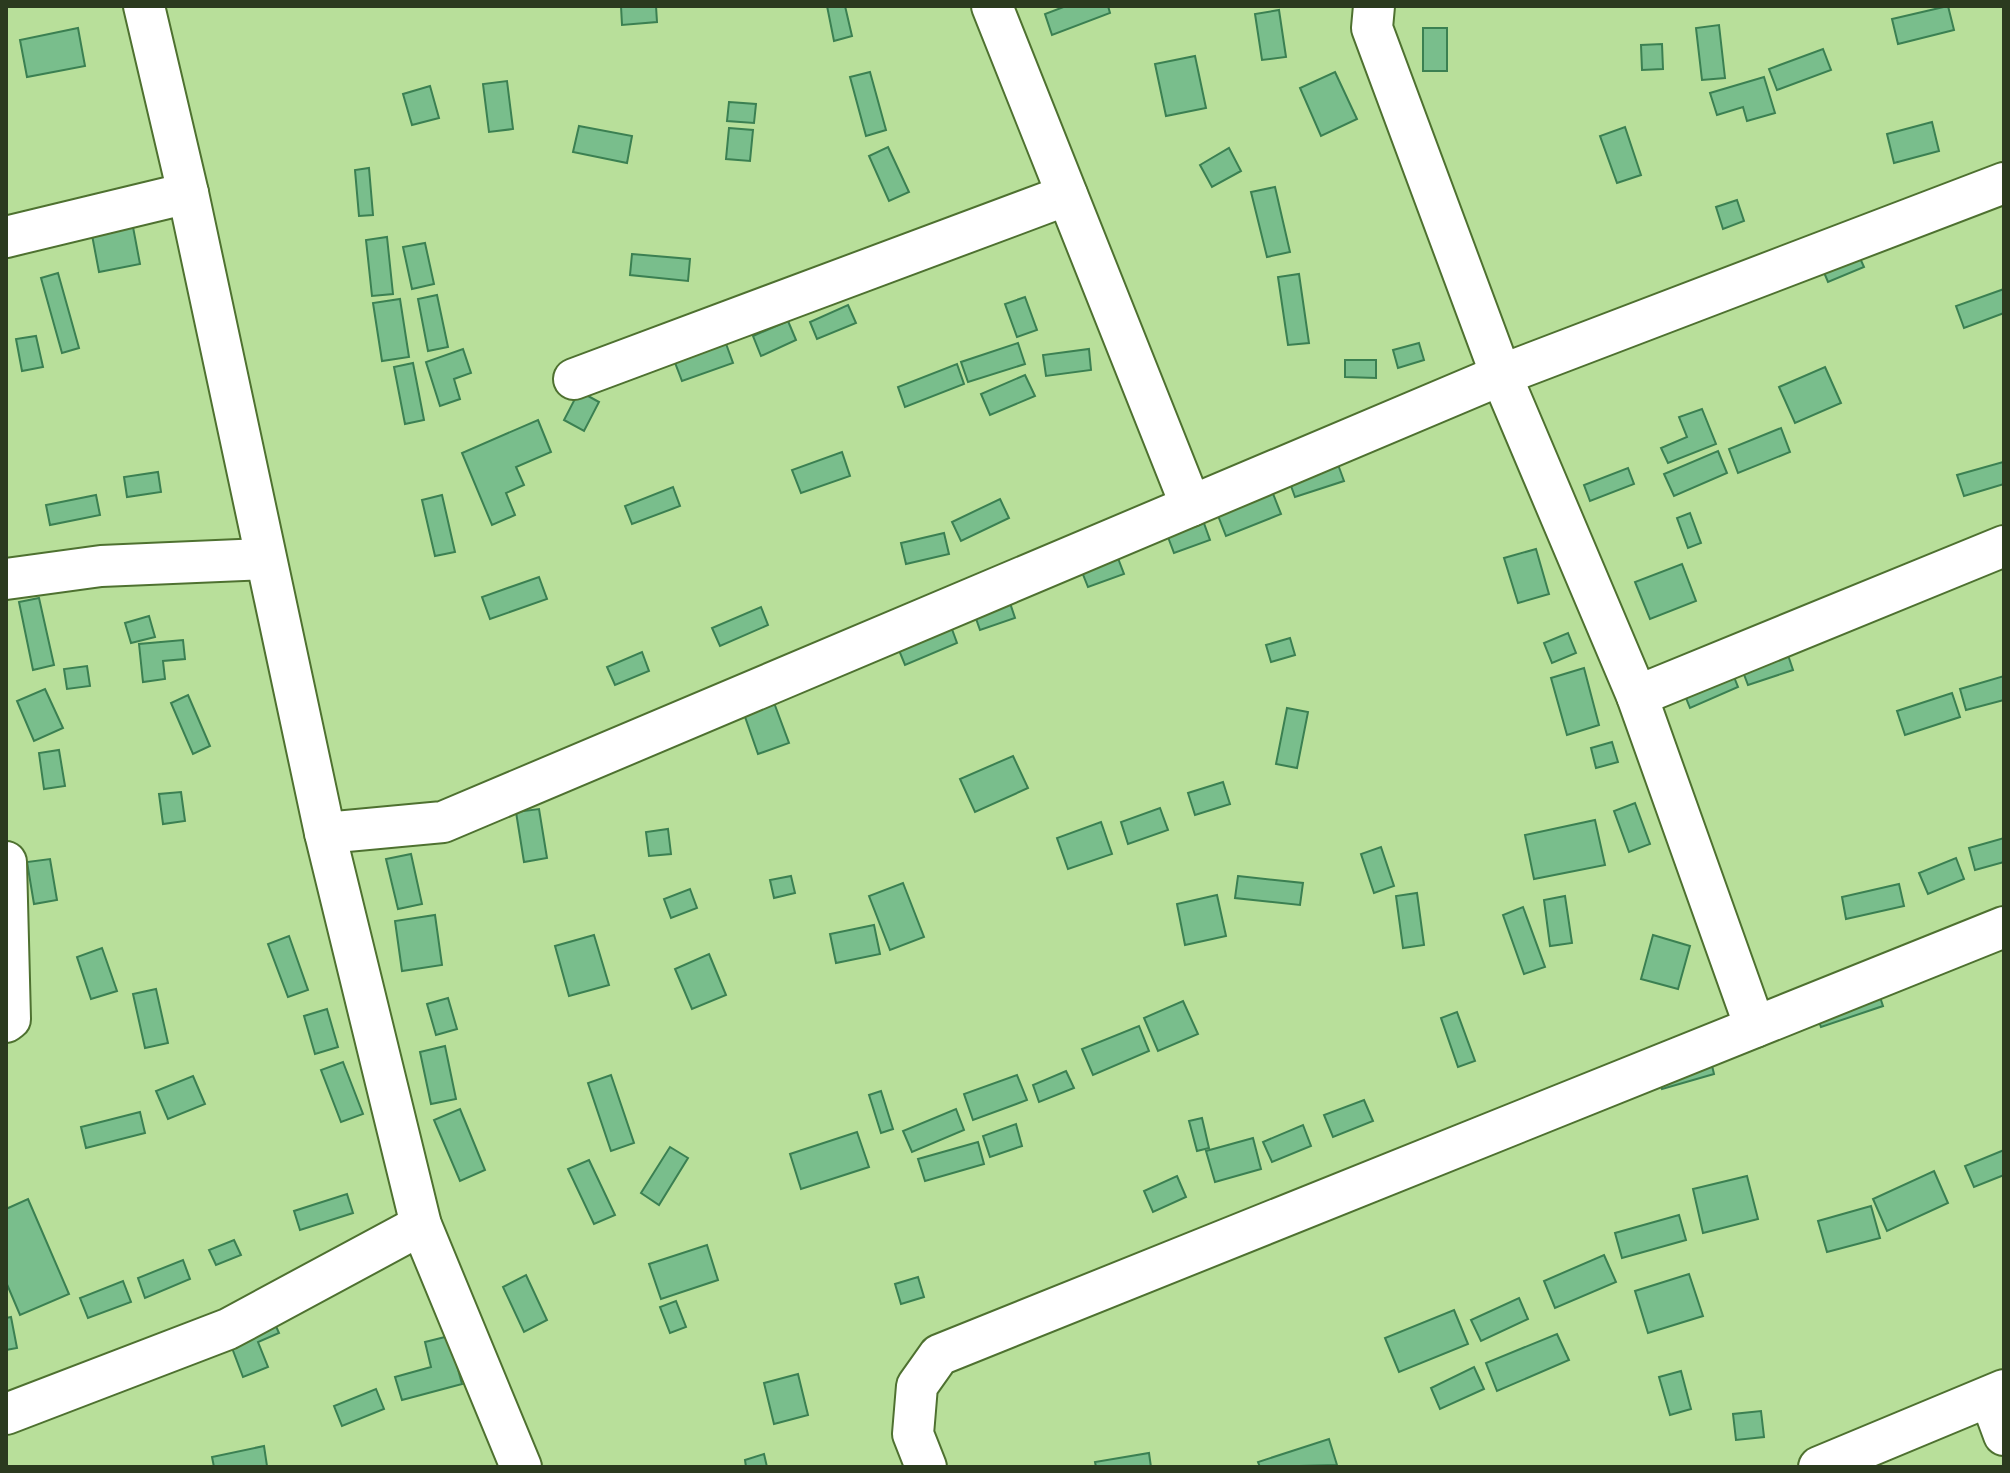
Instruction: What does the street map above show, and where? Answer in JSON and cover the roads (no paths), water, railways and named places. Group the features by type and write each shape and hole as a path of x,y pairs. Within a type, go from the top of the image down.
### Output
{"street":[{"path":"144,6 188,193 325,833 421,1225 521,1467"},
{"path":"992,6 1191,506"},
{"path":"1374,6 1372,28 1501,375 1637,696 1755,1027"},
{"path":"325,833 443,822 1501,375 2004,183"},
{"path":"6,237 188,193"},
{"path":"574,379 1067,195"},
{"path":"1637,696 2004,546"},
{"path":"6,579 101,566 265,559"},
{"path":"6,862 10,1019 6,1022"},
{"path":"926,1467 913,1434 917,1386 939,1355 2004,927"},
{"path":"6,1414 228,1329 421,1225"},
{"path":"1819,1467 1997,1394 2004,1435"}]}
